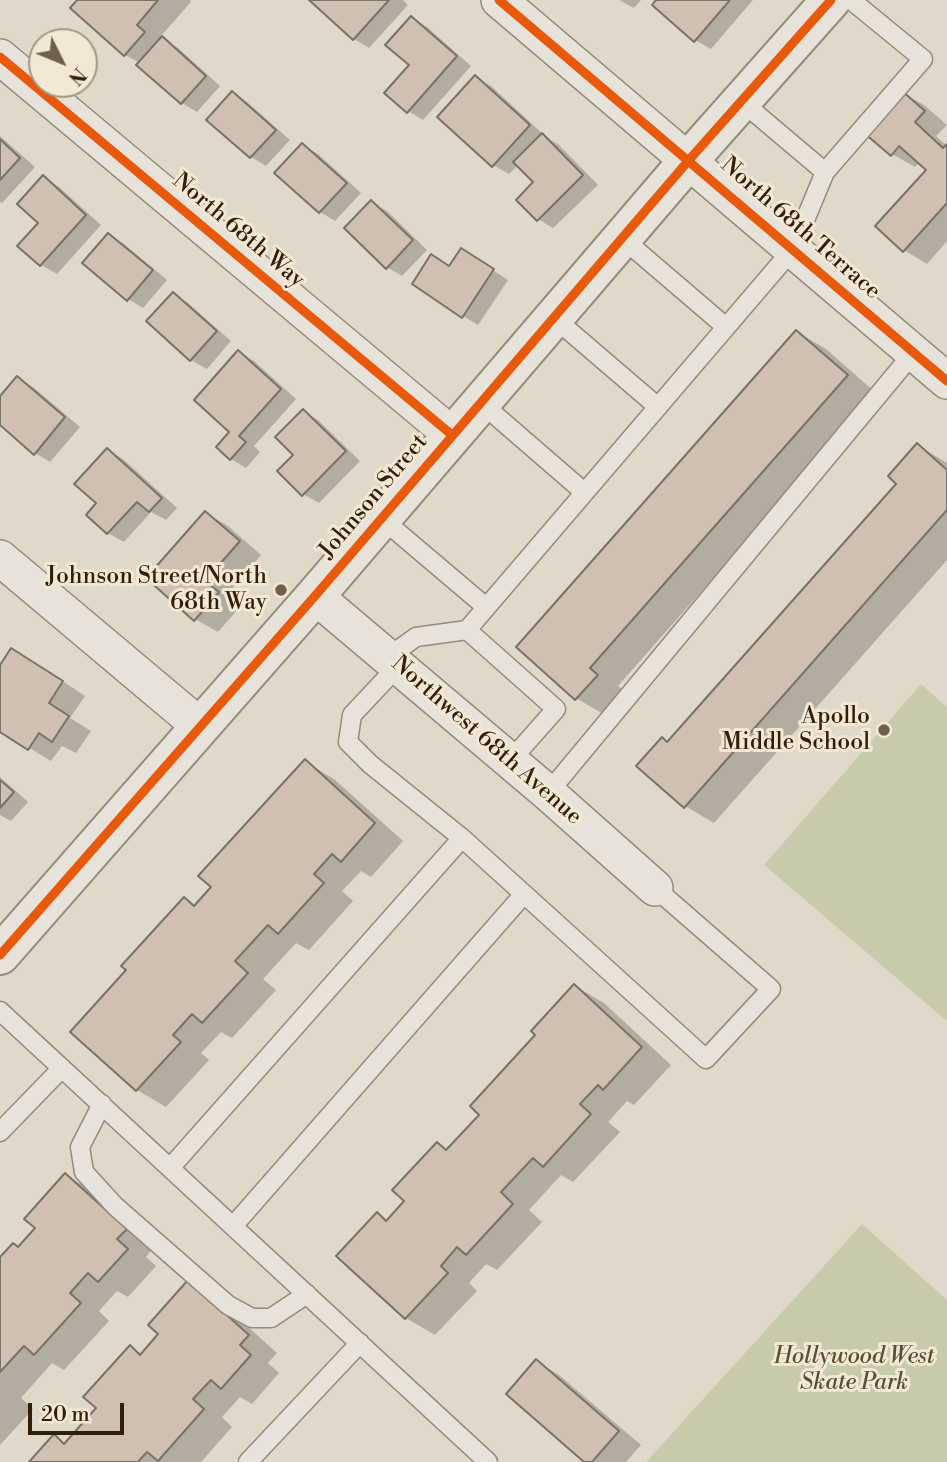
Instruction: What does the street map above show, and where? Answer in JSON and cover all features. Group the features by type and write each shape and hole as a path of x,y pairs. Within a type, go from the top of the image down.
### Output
{"street":[{"name":"North 68th Terrace","path":"499,0 947,381"},
{"name":"Johnson Street","path":"0,956 831,0"},
{"name":"North 68th Way","path":"0,57 452,435"},
{"path":"0,558 201,727"},
{"name":"Northwest 68th Avenue","path":"315,596 548,793 655,888"}],"lane":[{"path":"655,888 771,989 706,1059 462,838 370,764 348,742 352,715 416,637 467,630 793,249 825,172 923,59 851,0"},
{"path":"741,101 825,172"},
{"path":"622,238 726,327"},
{"path":"553,317 657,407"},
{"path":"548,793 914,352"},
{"path":"480,402 584,492"},
{"path":"382,518 486,607"},
{"path":"467,630 556,709 510,761"},
{"path":"170,1168 462,838"},
{"path":"234,1225 524,894"},
{"path":"0,1011 488,1462"},
{"path":"0,1132 62,1068"},
{"path":"102,1104 80,1147 84,1172 115,1206 228,1305 252,1318 271,1318 307,1294"},
{"path":"248,1462 360,1343"}],"green space":[{"path":"921,684 947,707 947,1021 764,865"},
{"name":"Hollywood West Skate Park","path":"862,1224 947,1300 947,1462 646,1462"}],"building":[{"path":"77,0 158,0 137,25 145,32 124,56 98,33 98,28 92,28 70,8"},
{"path":"309,0 389,0 353,40"},
{"path":"656,0 730,0 694,42 652,5"},
{"path":"411,16 457,56 407,113 384,93 409,65 385,45"},
{"path":"162,36 206,76 181,104 136,65"},
{"path":"475,75 530,125 492,167 437,117"},
{"path":"901,90 925,111 915,122 943,148 947,144 947,203 903,252 875,226 926,170 899,146 891,156 863,132"},
{"path":"232,91 276,130 250,158 206,120"},
{"path":"542,133 583,175 537,221 516,200 533,182 513,162"},
{"path":"0,139 20,158 0,180"},
{"path":"302,143 347,183 319,213 274,173"},
{"path":"43,175 86,215 40,266 17,246 38,223 17,204"},
{"path":"371,200 413,240 386,269 344,228"},
{"path":"108,233 153,270 127,301 82,263"},
{"path":"461,248 494,269 462,318 412,284 431,254 449,266"},
{"path":"173,292 217,331 190,361 146,321"},
{"path":"796,330 848,375 590,668 598,675 575,700 516,647"},
{"path":"238,350 281,389 239,436 246,442 230,460 216,447 229,432 194,400"},
{"path":"17,376 65,417 34,455 0,425 0,396"},
{"path":"303,409 346,451 302,496 277,471 293,455 275,437"},
{"path":"917,443 947,470 947,510 684,808 636,766 662,737 667,742 896,484 888,476"},
{"path":"107,448 162,498 149,512 137,502 107,534 86,515 96,503 74,484"},
{"path":"205,511 240,541 205,581 219,592 194,621 146,578"},
{"path":"11,648 63,681 49,703 69,716 52,742 39,733 28,750 0,732 0,665"},
{"path":"305,759 375,823 341,862 332,854 314,874 324,883 278,934 268,925 235,961 248,973 202,1023 192,1014 173,1035 181,1042 136,1091 70,1032 126,970 121,966 184,897 194,906 211,887 198,876"},
{"path":"0,780 14,792 0,808"},
{"path":"574,984 642,1047 603,1090 598,1085 580,1104 591,1114 543,1167 533,1158 501,1192 513,1204 466,1255 457,1247 441,1266 448,1273 405,1319 336,1256 377,1212 386,1221 404,1201 392,1190 437,1142 446,1150 479,1115 470,1106 535,1035 531,1031"},
{"path":"65,1173 127,1229 117,1239 128,1249 98,1282 88,1273 70,1293 81,1303 34,1355 24,1346 0,1372 0,1257 13,1243 18,1247 35,1228 24,1219"},
{"path":"188,1280 249,1335 240,1345 251,1355 221,1389 211,1380 193,1399 204,1409 158,1461 147,1452 138,1462 29,1462 54,1434 64,1444 96,1408 83,1397 130,1345 140,1355 158,1334 148,1325"},
{"path":"536,1359 619,1431 592,1462 584,1462 506,1394"}],"cycle path":[{"path":"499,0 947,381"},
{"path":"0,955 831,0"},
{"path":"0,57 452,435"}],"place":[{"name":"Johnson Street/North 68th Way","path":"281,590"},
{"name":"Apollo Middle School","path":"884,730"}]}
